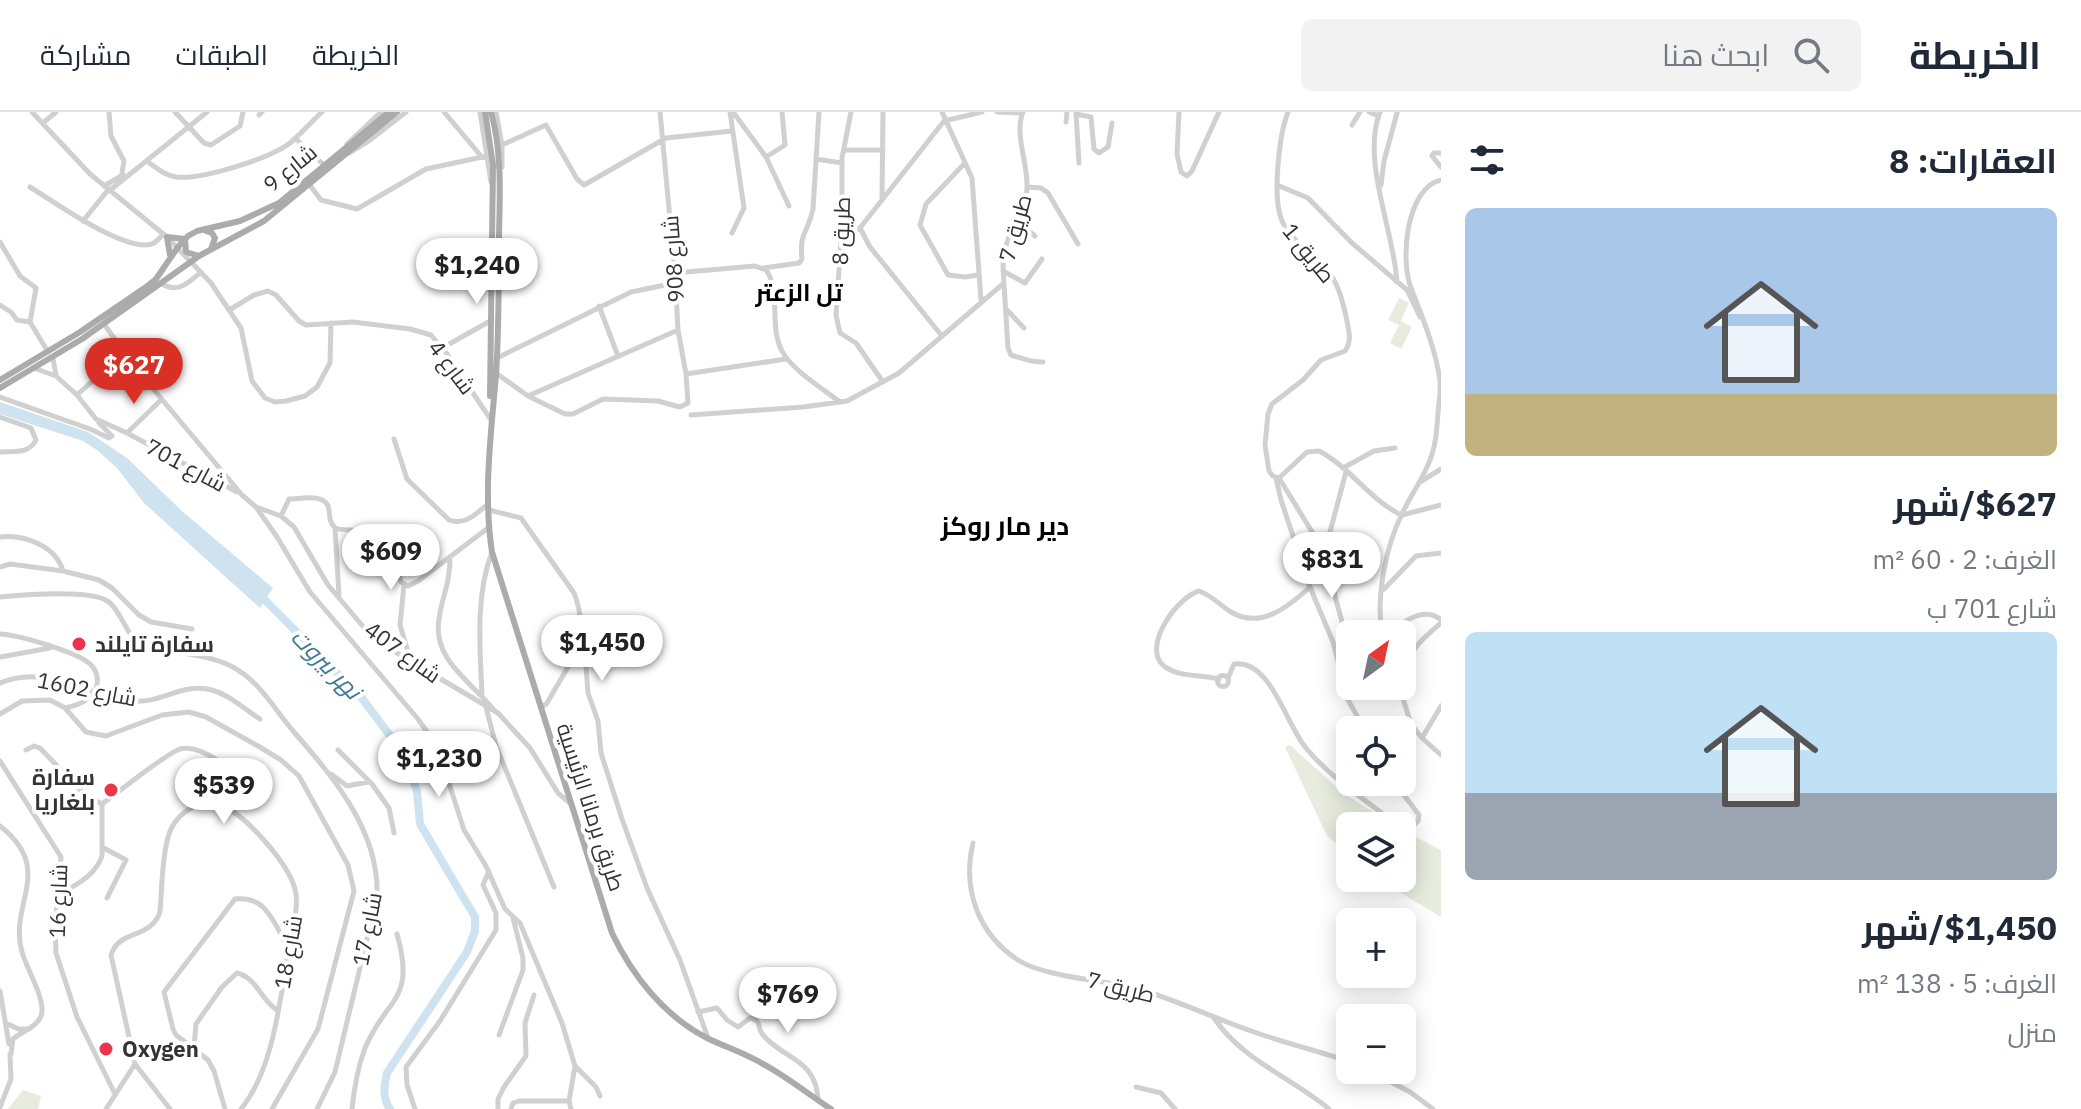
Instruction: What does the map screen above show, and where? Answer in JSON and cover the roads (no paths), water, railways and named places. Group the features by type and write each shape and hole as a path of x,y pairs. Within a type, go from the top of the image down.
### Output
{"main road":[{"name":"شارع 9","path":"202,230 240,221 270,208 289,196 389,112"},
{"path":"0,380 199,256 264,221 343,152 397,112"},
{"path":"482,112 497,143 493,199 491,416"},
{"path":"491,416 496,373 499,184 493,112"},
{"path":"0,388 49,361 104,324 158,281 185,239 202,230 212,233 215,244 208,251"},
{"path":"165,267 171,250 166,236 185,239"},
{"path":"185,239 186,252 199,256"},
{"path":"49,361 46,358 73,341 80,332"},
{"name":"طريق برمانا الرئيسية","path":"491,416 488,528 492,552 609,924 623,955 670,1012 708,1038 767,1065 830,1109"}],"street":[{"path":"32,112 73,157 166,236 201,272 231,309 243,333 253,385 265,398 275,402 302,397 321,383 330,363 331,323"},
{"path":"44,122 56,112"},
{"path":"109,112 111,136 124,161 124,177"},
{"path":"175,112 204,143 211,145 240,126 243,112"},
{"path":"83,221 107,189 148,162 207,112"},
{"path":"148,162 169,175 193,177 263,158 295,138 322,112"},
{"path":"343,152 381,112"},
{"path":"343,152 363,145 406,112"},
{"path":"444,112 484,156"},
{"path":"482,112 484,156 493,199"},
{"name":"شارع 908","path":"528,396 565,414 573,414 603,399 658,401 686,406 689,398 678,330 660,112"},
{"path":"731,112 744,203 743,213 732,233"},
{"path":"731,112 766,157 789,206"},
{"path":"766,157 785,145 782,112"},
{"path":"675,273 755,266 763,268 796,263 802,259 802,234 810,224 813,209 819,112"},
{"name":"طريق 8","path":"851,112 842,163 842,226 836,315 843,336 856,343 883,382"},
{"path":"882,199 883,112"},
{"path":"942,112 972,178 982,301"},
{"path":"842,226 853,230 860,228 944,121 982,112"},
{"path":"997,112 1022,113"},
{"path":"1066,122 1067,112"},
{"path":"1179,112 1177,154 1180,170 1187,176 1219,112"},
{"name":"طريق 1","path":"1278,478 1269,471 1265,445 1272,404 1303,380 1321,360 1345,351 1350,335 1341,298 1330,274 1293,238 1277,208 1277,185 1288,112"},
{"path":"1352,125 1360,112"},
{"path":"1369,112 1379,114 1374,153 1395,255 1397,283"},
{"path":"366,113 372,119"},
{"name":"7 طريق","path":"691,415 840,402 899,373 1004,283 1006,245 1027,187 1022,113"},
{"path":"1079,163 1076,113 1091,117 1094,149 1099,153 1108,147 1112,123"},
{"path":"1380,194 1384,161 1397,113"},
{"path":"497,143 546,125 577,179 584,185 662,140 732,131"},
{"path":"295,138 324,165"},
{"path":"843,150 883,150"},
{"path":"1441,153 1435,152 1432,156 1441,167"},
{"path":"309,184 321,200 358,209 426,169 484,156"},
{"path":"816,159 842,163"},
{"path":"964,164 926,204 920,225 948,275 978,275"},
{"path":"1409,289 1410,222 1421,192 1441,180"},
{"path":"1277,185 1308,198 1397,283 1409,289 1418,302 1440,381 1432,455 1401,515 1389,553 1380,620"},
{"path":"30,187 102,232 140,244 154,243 166,236"},
{"path":"1027,187 1041,188 1048,193 1078,244"},
{"path":"1016,220 1035,236"},
{"path":"860,228 866,242 942,336"},
{"path":"0,242 20,276 36,288 30,322 48,352"},
{"path":"1003,271 1025,283 1042,259"},
{"path":"763,268 771,277 776,335 787,359 840,402"},
{"path":"158,281 171,289 178,289 201,272"},
{"path":"496,358 631,292 675,283"},
{"path":"1004,283 1011,355 1043,362"},
{"name":"شارع 4","path":"231,309 254,295 268,291 276,295 302,324 353,322 431,335 491,416"},
{"path":"0,305 17,320 30,322"},
{"path":"599,306 618,356"},
{"path":"1007,309 1024,328"},
{"path":"442,348 492,319"},
{"path":"104,324 161,400 242,495 256,507 310,592 434,742 462,826 489,871 499,899 520,923 562,1023 575,1066 569,1101 571,1109"},
{"path":"496,373 528,396 678,330"},
{"path":"686,374 787,359"},
{"path":"49,361 56,376"},
{"path":"77,395 98,376 112,385 134,366"},
{"path":"34,368 56,376"},
{"name":"شارع 701","path":"56,376 77,395 96,419 242,495"},
{"path":"0,397 109,438 112,436 96,419"},
{"path":"127,433 161,400"},
{"path":"0,417 26,425 36,436 29,449 0,452"},
{"path":"394,439 407,479 449,520 465,521 489,506 521,518 574,593 583,645 580,657"},
{"path":"1321,545 1330,532 1344,470 1374,451 1395,448"},
{"path":"1278,478 1313,450 1324,453 1374,498 1401,515 1441,505"},
{"path":"1419,482 1441,469"},
{"path":"1278,478 1321,545 1341,620"},
{"path":"1278,478 1281,500 1310,587 1333,642 1348,700 1357,716"},
{"path":"256,507 281,516 289,499 321,499 329,505 330,522 335,528 338,596"},
{"name":"شارع 407","path":"281,516 294,527 326,582 366,630 411,662 495,711 530,748 558,793 572,804"},
{"path":"335,528 364,531 386,543 393,553 404,585 400,625 411,662"},
{"path":"404,585 412,585 488,528"},
{"path":"0,537 15,536 41,546 58,558 63,571"},
{"path":"482,696 481,616 485,572 492,552"},
{"path":"1383,590 1416,556 1441,553"},
{"path":"450,558 450,581 439,618 439,647 495,711"},
{"path":"0,567 10,564 63,571 104,582 151,622 192,629"},
{"path":"1310,587 1286,608 1265,617 1238,615 1199,591 1184,599 1154,648 1164,666 1183,674 1219,679 1223,687 1229,683 1234,664 1246,664 1253,668 1269,683 1296,735 1320,764 1336,776"},
{"name":"شارع 17","path":"0,597 99,597 114,608 135,640 145,648 213,659 234,668 254,683 330,774 369,842 377,889 375,915 335,1072 317,1109"},
{"path":"1410,620 1422,614 1432,614 1441,621 1416,647"},
{"path":"0,634 53,648 86,661 93,667 97,681 94,691 82,703 65,708"},
{"path":"0,657 53,648"},
{"path":"540,709 547,703 572,660 580,657"},
{"path":"580,657 586,663 588,693 598,721 601,753 618,807 708,1038"},
{"name":"شارع 1602","path":"0,683 14,677 48,677 138,702 183,689 210,689 233,700 260,719"},
{"path":"0,714 22,701 50,700 65,708 86,732 100,736 118,733 162,715 178,712 197,714 281,760 299,776 348,865 353,883 352,902 318,1029 272,1109"},
{"path":"1403,700 1411,724 1441,755"},
{"path":"1422,738 1441,706"},
{"path":"486,707 496,746 554,887"},
{"path":"26,750 34,746 40,748 84,794 102,804"},
{"path":"102,804 184,748 200,752 225,765 250,787"},
{"path":"338,750 369,781 389,808 394,833"},
{"name":"شارع 16","path":"0,761 60,853 55,929 59,964 77,1017 115,1094"},
{"path":"330,774 347,786 369,781"},
{"path":"1361,796 1396,823 1413,826 1419,815 1405,796"},
{"name":"شارع 18","path":"135,1064 111,955 114,946 156,922 160,912 170,831 182,813 204,803 225,808 261,837 284,867 295,889 297,907 264,1069 241,1109"},
{"path":"59,895 92,874 99,863 102,804"},
{"path":"0,826 20,849 28,868 29,886 19,930 20,943 42,1007 39,1020 13,1039 11,1079 0,1107"},
{"name":"طريق 7","path":"973,843 969,871 973,900 990,934 1019,961 1047,971 1142,990 1257,1034 1336,1058"},
{"path":"102,847 126,860 107,898"},
{"path":"415,1109 407,1085 406,1067 496,930 496,913 483,885 489,871"},
{"path":"225,1109 211,1065 176,1035 169,1019 164,992 230,902 249,898 263,906 288,947"},
{"path":"499,1035 523,970 513,917"},
{"path":"352,1109 365,1050 401,989 404,964 397,934"},
{"path":"194,1048 196,1024 222,987 237,973 253,981 265,1001 277,1010"},
{"path":"0,991 11,1054"},
{"path":"498,1109 498,1099 504,1087 526,1056 525,1023 534,995"},
{"path":"698,1012 717,1008 738,1027 752,1017 759,1022 763,1036 789,1054 816,1081 818,1100"},
{"path":"1214,1017 1236,1042 1329,1109"},
{"path":"6,1022 18,1029 28,1029"},
{"path":"106,1109 135,1064 170,1109"},
{"path":"575,1066 596,1087 600,1096"},
{"path":"1395,1084 1433,1109"},
{"path":"1136,1087 1161,1093 1175,1109"},
{"path":"510,1108 519,1101 569,1101"}],"water":[{"path":"0,402 88,432 127,458 183,512 273,588 260,608 144,503 117,468 97,450 83,441 0,414"}],"waterway":[{"name":"نهر بيروت","path":"259,594 361,697 391,737 417,791 420,824 475,917 475,931 467,952 387,1073 384,1091 390,1109"}],"place":[{"name":"سفارة تايلند","path":"79,644"},
{"name":"سفارة بلغاريا","path":"111,790"},
{"name":"Oxygen","path":"106,1049"}],"district":[{"name":"تل الزعتر","path":"799,293"},
{"name":"دير مار روكز","path":"1005,526"}]}
